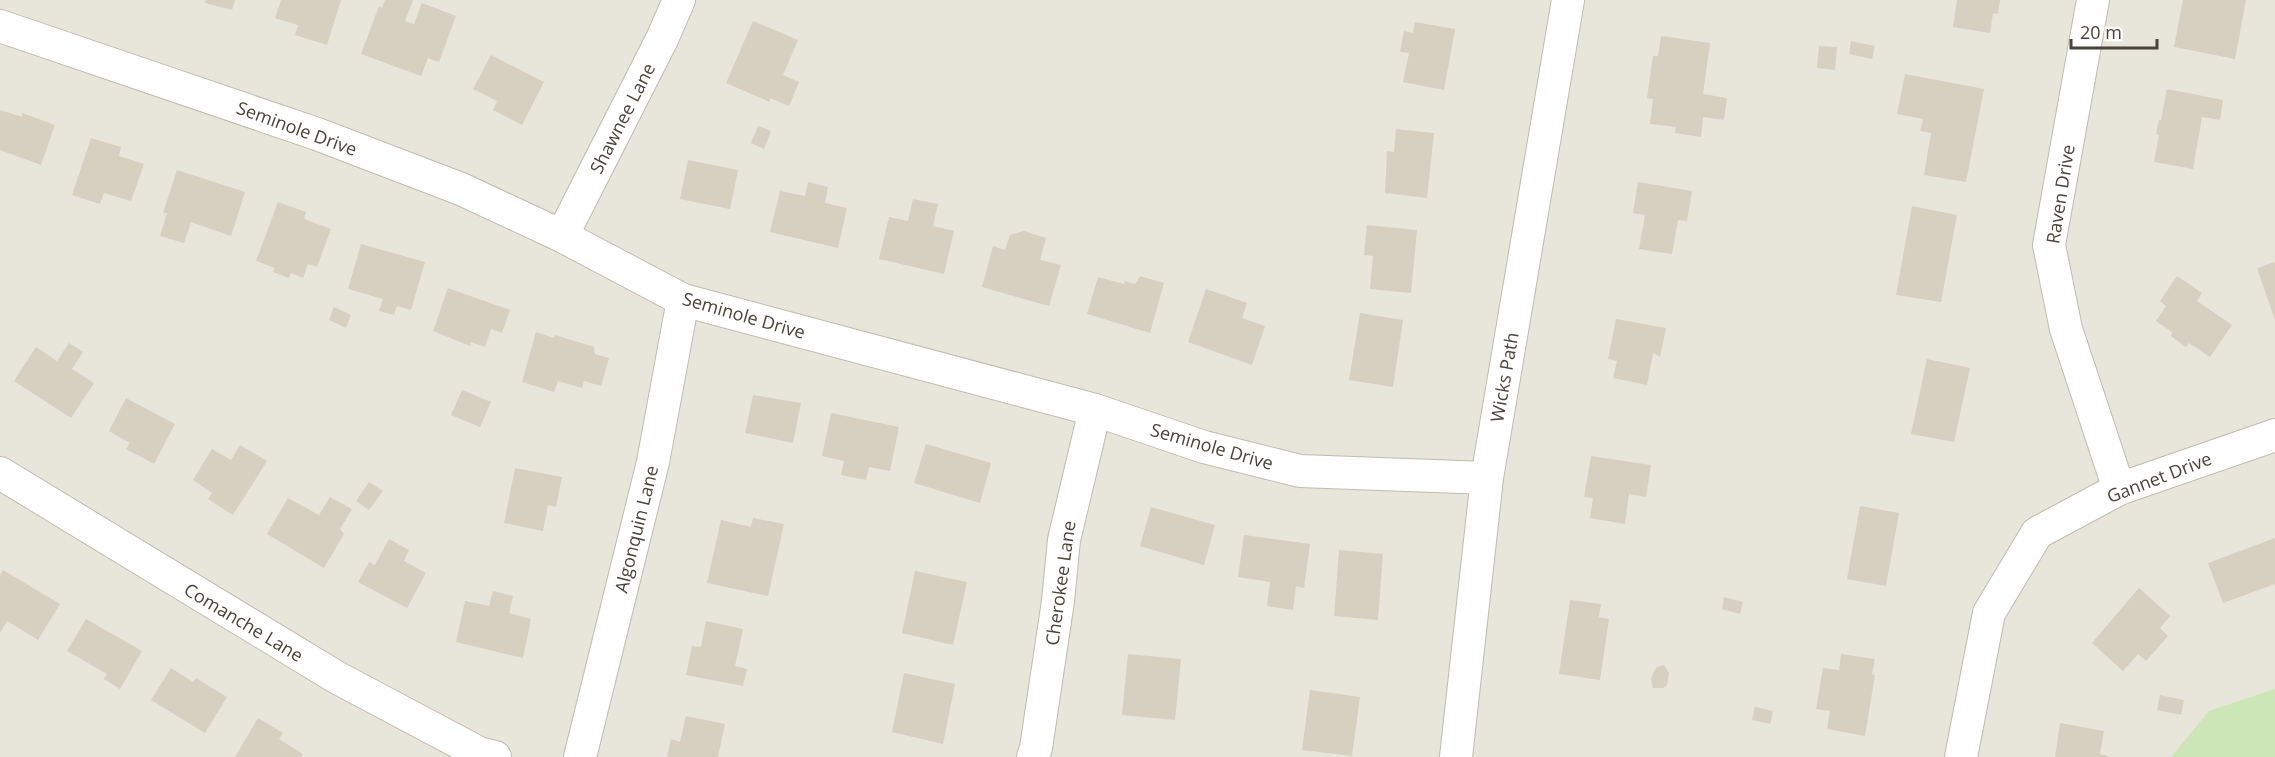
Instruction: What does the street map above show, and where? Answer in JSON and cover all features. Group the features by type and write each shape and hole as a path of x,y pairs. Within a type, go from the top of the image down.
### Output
{"street":[{"name":"Shawnee Lane","path":"562,236 662,39 679,0"},
{"name":"Wicks Path","path":"1456,757 1487,478 1568,0"},
{"name":"Raven Drive","path":"2093,0 2049,245 2066,329 2119,489"},
{"name":"Seminole Drive","path":"0,26 317,134 461,189 562,236 683,300 1095,410 1204,447 1300,471 1487,478"},
{"name":"Algonquin Lane","path":"580,757 653,462 683,300"},
{"name":"Cherokee Lane","path":"1033,757 1056,612 1064,540 1095,410"},
{"name":"Gannet Drive","path":"1961,757 1989,613 2037,533 2119,489 2275,435"},
{"name":"Comanche Lane","path":"0,473 336,677 479,753 495,757"}],"shaded area":[{"path":"0,0 2275,0 2275,757 0,757"}],"green space":[{"path":"2275,689 2275,757 2171,757 2209,711"}],"building":[{"path":"206,0 235,0 232,10 205,3"},
{"path":"281,0 341,0 327,45 295,35 298,25 275,18"},
{"path":"385,0 413,0 405,21 414,24 422,3 456,16 439,62 428,58 421,76 361,54 379,6 382,8"},
{"path":"1957,0 2000,0 1998,14 1993,13 1990,33 1953,27"},
{"path":"2183,0 2246,0 2235,59 2174,47"},
{"path":"753,21 798,40 783,75 799,82 789,106 770,98 770,102 726,83"},
{"path":"1415,22 1455,29 1444,90 1403,82 1409,53 1400,52 1404,31 1413,33"},
{"path":"1661,36 1710,43 1703,94 1727,98 1724,120 1703,117 1701,137 1675,133 1676,127 1650,124 1653,99 1647,98 1653,56 1658,56"},
{"path":"1851,41 1875,46 1872,59 1849,54"},
{"path":"1819,46 1837,47 1835,70 1817,68"},
{"path":"491,55 544,82 522,125 493,110 497,101 473,89"},
{"path":"1905,74 1984,89 1966,182 1924,175 1931,133 1920,131 1923,119 1897,114"},
{"path":"2167,89 2223,100 2220,120 2202,117 2193,169 2154,162 2159,135 2156,134"},
{"path":"0,110 22,117 22,113 55,125 41,165 0,150"},
{"path":"758,126 771,131 764,149 751,143"},
{"path":"1396,129 1434,133 1427,198 1385,193 1387,151 1394,152"},
{"path":"91,138 121,147 119,156 144,164 131,201 104,193 100,204 72,195"},
{"path":"688,160 738,170 730,209 680,199"},
{"path":"177,170 245,192 231,236 191,222 184,243 160,236 167,213 163,213"},
{"path":"808,182 828,187 825,203 847,208 838,248 770,232 780,191 805,196"},
{"path":"1638,182 1692,191 1687,221 1678,220 1672,254 1639,249 1645,215 1633,213"},
{"path":"913,199 938,204 933,226 954,231 944,274 879,259 889,217 908,221"},
{"path":"278,202 306,212 304,219 331,229 317,267 308,264 303,278 291,273 289,278 273,272 275,268 256,261"},
{"path":"1912,206 1957,215 1941,302 1896,295"},
{"path":"1367,225 1417,230 1411,293 1370,289 1373,256 1364,255"},
{"path":"1024,231 1046,238 1040,260 1061,265 1049,306 982,287 993,246 1005,250 1010,235"},
{"path":"361,244 425,262 411,310 397,306 394,315 379,311 383,299 348,289"},
{"path":"2275,262 2275,320 2257,268"},
{"path":"1140,276 1164,283 1150,333 1087,314 1098,277 1124,284 1125,281 1135,284"},
{"path":"2177,276 2202,293 2197,301 2232,325 2210,357 2189,343 2186,347 2171,336 2172,332 2156,321 2166,306 2160,301"},
{"path":"448,288 510,310 502,333 491,329 485,347 471,342 470,346 433,331"},
{"path":"1206,289 1247,303 1242,318 1265,326 1252,365 1188,342"},
{"path":"334,307 351,315 346,328 329,320"},
{"path":"1360,313 1403,320 1393,387 1349,380"},
{"path":"1616,319 1666,328 1660,357 1653,353 1647,385 1613,378 1617,361 1608,359"},
{"path":"536,332 554,338 555,335 594,347 595,354 609,358 601,386 584,381 582,388 558,381 554,392 522,382"},
{"path":"69,343 83,352 72,369 94,383 71,418 14,381 36,347 57,361"},
{"path":"1927,359 1970,368 1954,442 1911,434"},
{"path":"462,390 491,402 480,427 451,415"},
{"path":"753,395 801,403 793,443 745,433"},
{"path":"126,398 175,424 154,464 126,449 130,443 109,431"},
{"path":"831,413 899,427 890,471 869,467 866,480 841,475 844,461 822,456"},
{"path":"926,444 991,463 980,503 914,483"},
{"path":"240,445 267,461 233,515 208,499 212,493 193,480 212,449 231,460"},
{"path":"1591,456 1651,465 1646,497 1629,494 1625,524 1590,518 1593,498 1584,497"},
{"path":"515,468 562,477 556,507 548,505 543,531 504,523"},
{"path":"369,482 383,491 369,510 356,501"},
{"path":"330,497 352,509 340,529 344,534 324,568 267,534 288,498 319,515"},
{"path":"1860,506 1899,513 1886,586 1847,579"},
{"path":"1151,507 1215,525 1204,565 1140,546"},
{"path":"753,518 784,524 768,596 707,583 721,520 751,527"},
{"path":"1244,535 1310,544 1304,588 1296,586 1293,610 1267,606 1270,582 1238,577"},
{"path":"2275,538 2275,584 2223,603 2208,563"},
{"path":"389,539 409,550 404,561 426,573 407,608 358,582 369,562 375,565"},
{"path":"1339,550 1383,554 1378,620 1334,616"},
{"path":"3,570 60,604 38,640 7,621 0,633 0,575"},
{"path":"915,571 967,582 953,645 902,633"},
{"path":"2139,588 2170,616 2160,628 2168,636 2146,661 2138,654 2123,671 2092,643"},
{"path":"493,591 513,596 509,613 531,619 523,658 456,642 465,601 489,606"},
{"path":"1724,597 1743,602 1740,614 1722,609"},
{"path":"1570,600 1601,604 1599,617 1609,619 1600,680 1559,674"},
{"path":"86,619 142,651 120,689 104,679 107,674 67,651"},
{"path":"706,621 743,629 735,666 747,669 743,686 686,675 692,646 701,647"},
{"path":"1128,654 1181,659 1175,720 1122,715"},
{"path":"1841,654 1875,659 1872,674 1875,675 1865,736 1827,729 1830,711 1816,709 1823,668 1839,670"},
{"path":"1664,665 1669,673 1667,685 1663,688 1653,688 1651,679 1654,671 1657,667"},
{"path":"171,668 193,682 196,678 227,697 205,733 151,700"},
{"path":"904,673 955,684 943,744 892,732"},
{"path":"1310,690 1360,697 1352,756 1302,750"},
{"path":"2160,695 2184,700 2181,715 2157,710"},
{"path":"1755,707 1773,711 1770,724 1752,720"},
{"path":"686,716 725,724 718,757 667,757 671,739 680,742"},
{"path":"258,718 283,733 279,739 303,754 301,757 235,757"},
{"path":"2060,723 2104,731 2100,754 2111,757 2055,757"}]}
